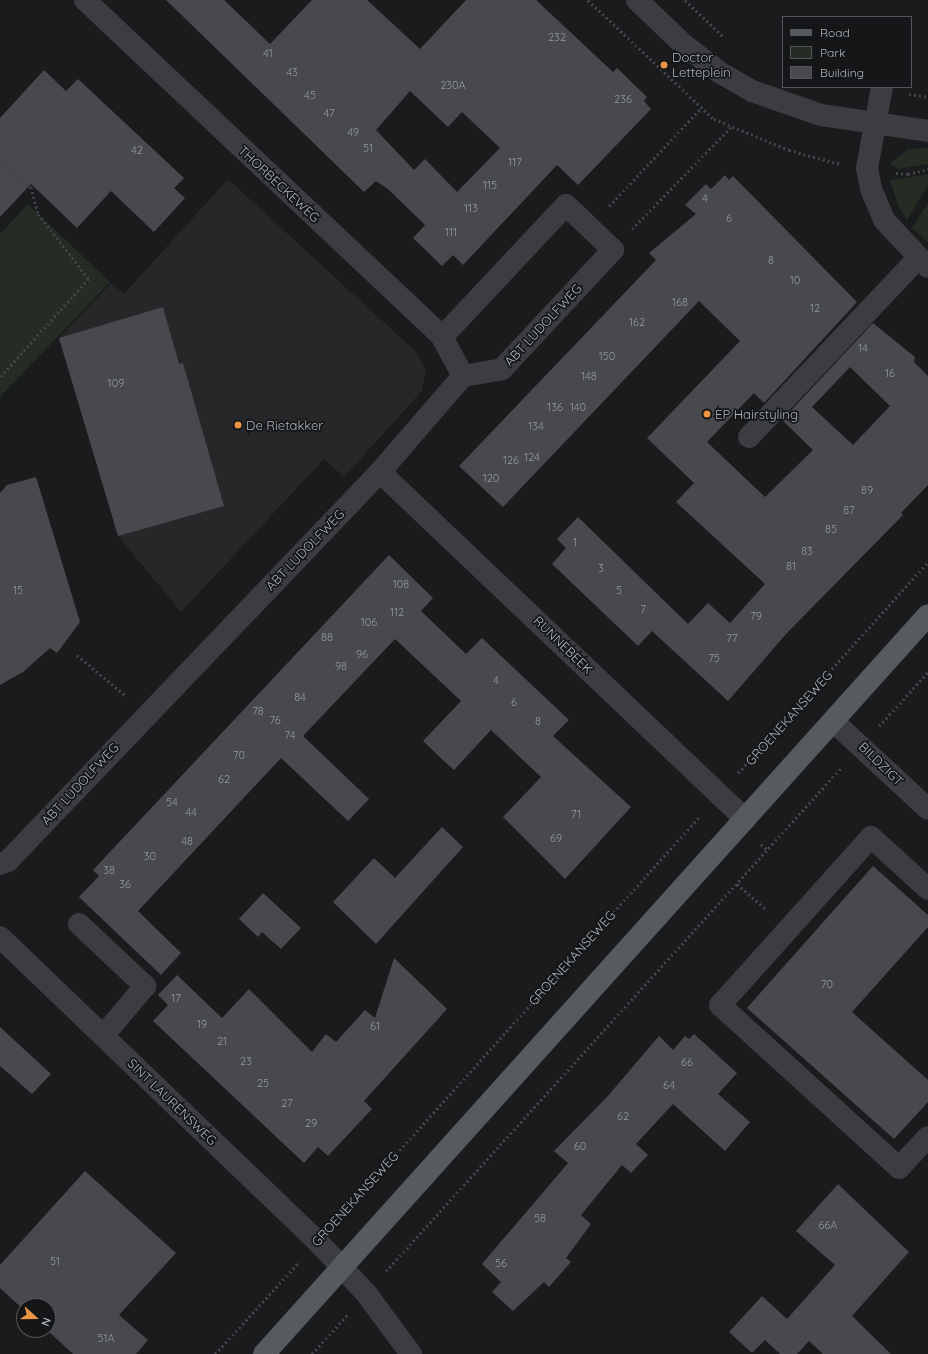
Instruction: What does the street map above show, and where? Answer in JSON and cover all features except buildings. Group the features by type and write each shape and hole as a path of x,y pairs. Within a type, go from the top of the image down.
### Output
{"main road":[{"path":"264,1354 928,615"}],"street":[{"name":"THORBECKEWEG","path":"85,0 442,337 463,376"},
{"path":"637,0 689,49 752,91 821,115 928,132"},
{"path":"749,437 923,263 895,234 875,205 867,168 882,88"},
{"path":"442,337 566,204 612,250"},
{"name":"ABT LUDOLFWEG","path":"0,864 8,861 380,472 455,390 463,376 502,369 612,250"},
{"name":"RUNNEBEEK","path":"380,472 745,819"},
{"name":"BILDZIGT","path":"833,721 862,745 928,809"},
{"path":"928,889 870,837 720,1005 899,1168 928,1137"},
{"path":"79,924 145,986 102,1036"},
{"name":"SINT LAURENSWEG","path":"0,937 317,1241 366,1293 411,1354"}],"path":[{"path":"685,0 729,42"},
{"path":"589,227 700,109"},
{"path":"612,250 731,127"},
{"path":"0,160 31,187 38,214 89,280 0,378"},
{"path":"888,172 908,174 928,169"},
{"name":"GROENEKANSEWEG","path":"215,1354 928,562"},
{"path":"77,655 148,713"},
{"path":"312,1354 928,672"},
{"path":"737,884 789,928"}],"shaded area":[{"name":"De Rietakker","path":"228,179 414,350 426,369 422,391 344,477 324,459 181,612 118,536 59,338 111,283 124,294"}],"green space":[{"path":"928,148 928,164 899,169 890,164 908,149"},
{"path":"928,174 928,185 907,220 898,206 890,180"},
{"path":"928,203 928,243 912,228"},
{"path":"28,204 110,282 0,397 0,234"}],"place":[{"name":"Doctor Letteplein","path":"664,65"},
{"name":"EP Hairstyling","path":"707,414"},
{"name":"De Rietakker","path":"238,425"}]}
